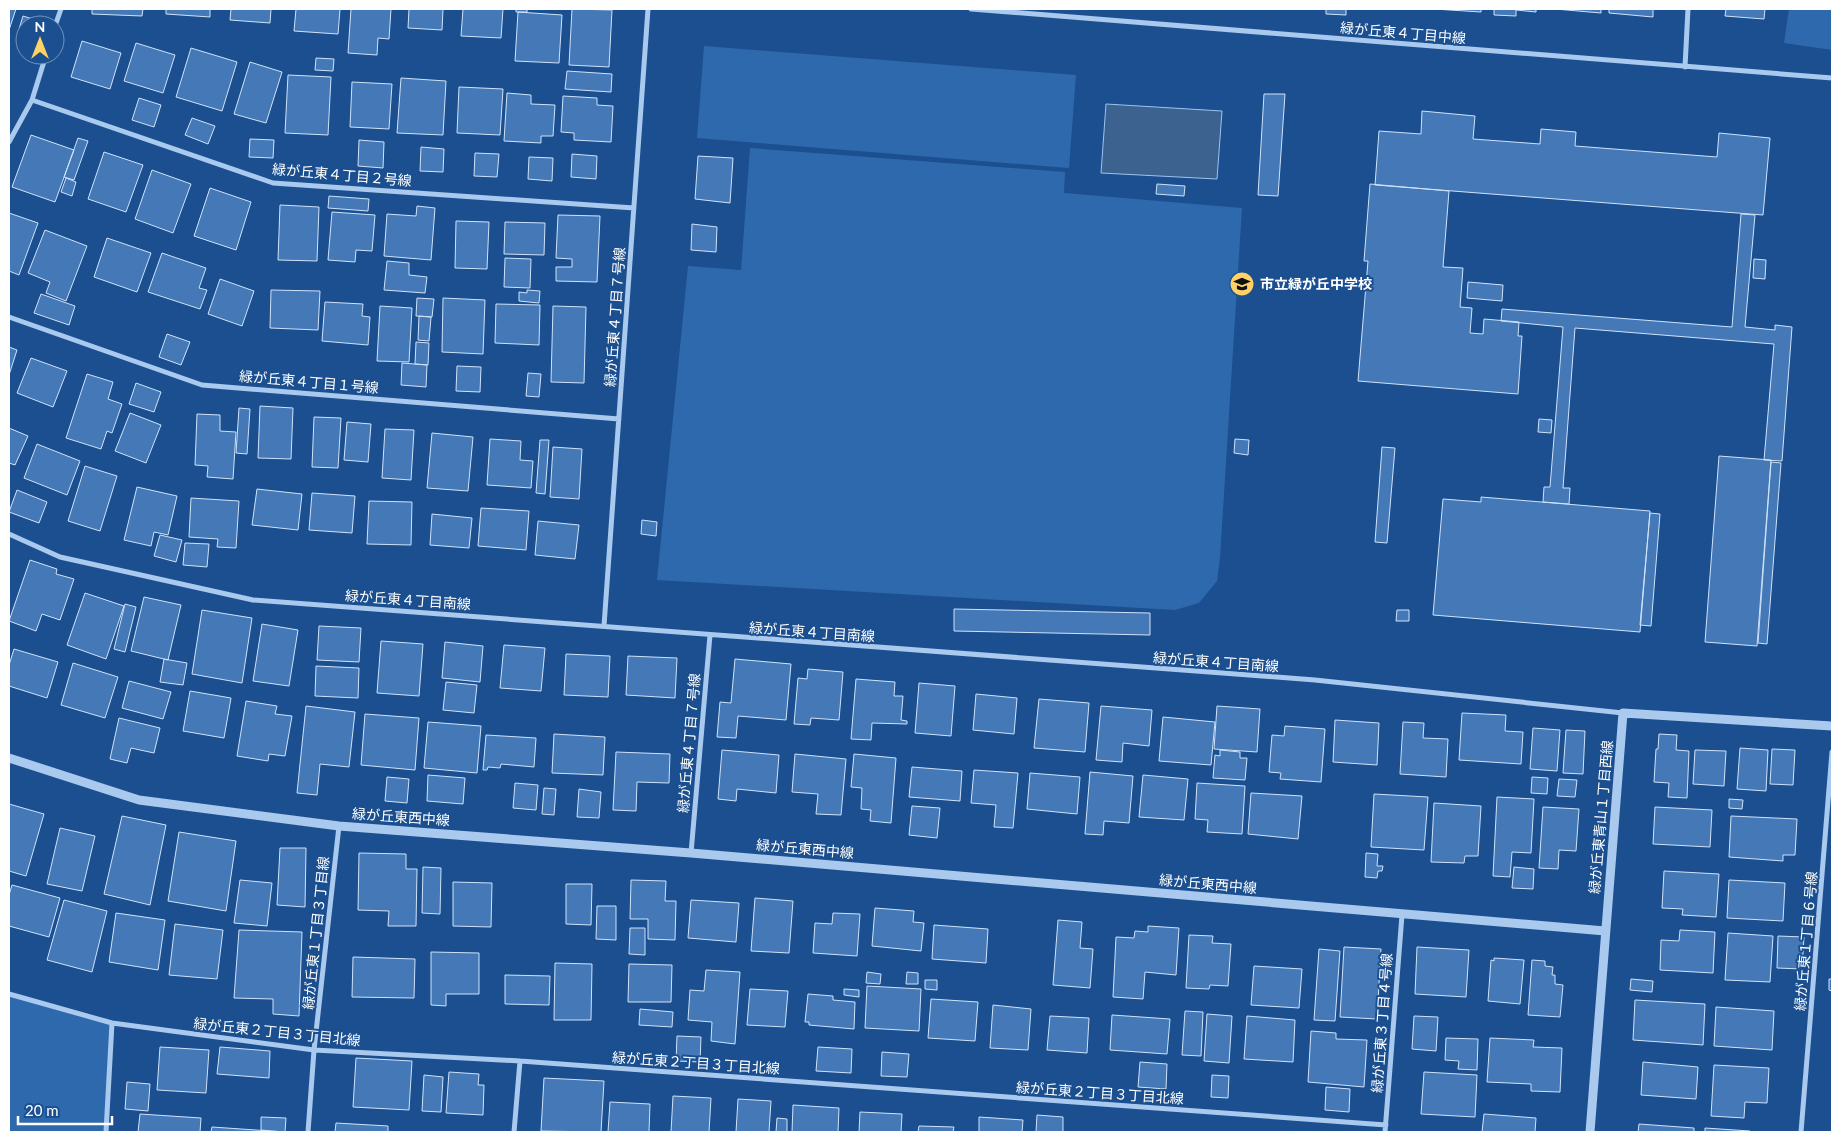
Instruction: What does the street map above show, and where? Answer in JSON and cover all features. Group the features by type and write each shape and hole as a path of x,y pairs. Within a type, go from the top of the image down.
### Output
{"street":[{"name":"緑が丘東４丁目７号線","path":"604,626 648,9"},
{"name":"緑が丘東４丁目中線","path":"972,9 1685,68 1832,78"},
{"path":"1685,68 1688,9"},
{"path":"9,142 32,100 43,65"},
{"name":"緑が丘東４丁目２号線","path":"32,100 273,183 634,208"},
{"name":"緑が丘東４丁目１号線","path":"9,317 202,385 619,419"},
{"name":"緑が丘東４丁目南線","path":"9,534 60,557 253,600 1315,680 1622,713"},
{"name":"緑が丘東４丁目７号線","path":"691,853 710,635"},
{"path":"1622,713 1832,726"},
{"name":"緑が丘東青山１丁目西線","path":"1590,1132 1622,713"},
{"name":"緑が丘東１丁目６号線","path":"1801,1132 1832,752"},
{"name":"緑が丘東西中線","path":"9,758 139,800 339,826 691,853 1605,931"},
{"name":"緑が丘東１丁目３丁目線","path":"308,1132 314,1050 339,826"},
{"name":"緑が丘東３丁目４号線","path":"1385,1132 1402,915"},
{"name":"緑が丘東２丁目３丁目北線","path":"9,994 112,1023 314,1050 520,1061 1386,1125"},
{"path":"106,1132 112,1023"},
{"path":"514,1132 520,1061"}],"shaded area":[{"path":"1789,9 1832,9 1832,50 1784,43"},
{"path":"704,46 1076,75 1069,168 697,138"},
{"path":"1106,104 1222,111 1217,179 1101,173"},
{"path":"750,148 1065,172 1064,193 1242,208 1220,558 1217,581 1199,603 1175,610 657,580 688,266 741,270"},
{"path":"9,994 112,1023 106,1132 9,1132"}],"building":[{"path":"9,9 16,9 9,30"},
{"path":"92,9 143,9 142,16 92,14"},
{"path":"166,9 210,9 210,17 166,14"},
{"path":"231,9 271,9 270,23 230,20"},
{"path":"296,9 340,9 338,34 294,31"},
{"path":"351,9 391,9 389,39 378,38 377,55 348,53"},
{"path":"409,9 443,9 442,30 408,28"},
{"path":"463,9 503,9 501,38 461,36"},
{"path":"516,9 527,9 527,12 516,12"},
{"path":"572,9 612,10 609,67 569,65"},
{"path":"1326,9 1346,9 1346,15 1326,14"},
{"path":"1434,9 1481,9 1481,12"},
{"path":"1494,9 1536,9 1536,12 1516,10 1516,16 1494,15"},
{"path":"1555,9 1601,9 1601,13"},
{"path":"1609,9 1653,9 1653,17 1609,13"},
{"path":"1726,9 1765,9 1764,19 1725,16"},
{"path":"518,12 562,15 559,63 515,61"},
{"path":"82,41 121,53 110,89 71,77"},
{"path":"136,43 175,55 163,93 124,81"},
{"path":"191,48 237,62 222,111 176,97"},
{"path":"316,58 334,59 333,71 315,70"},
{"path":"250,62 282,72 266,123 234,114"},
{"path":"567,71 612,74 611,92 565,89"},
{"path":"288,75 331,77 328,135 285,133"},
{"path":"401,78 446,81 443,135 397,133"},
{"path":"352,82 392,84 389,129 350,127"},
{"path":"459,87 503,89 500,135 457,133"},
{"path":"507,93 531,95 531,104 555,105 553,136 541,136 541,143 504,141"},
{"path":"1264,94 1285,94 1278,196 1258,195"},
{"path":"563,96 597,98 597,105 613,106 611,142 574,140 574,133 561,132"},
{"path":"139,98 161,105 154,127 132,120"},
{"path":"1422,111 1475,116 1473,139 1540,144 1541,129 1576,132 1575,146 1717,157 1719,133 1770,138 1763,215 1375,185 1379,131 1421,134"},
{"path":"192,118 215,126 208,144 185,135"},
{"path":"31,135 74,150 55,202 12,187"},
{"path":"78,138 88,141 74,180 64,177"},
{"path":"250,139 274,140 273,158 249,157"},
{"path":"359,140 384,142 383,168 358,166"},
{"path":"421,147 444,149 443,172 420,171"},
{"path":"104,152 143,165 126,212 88,199"},
{"path":"475,153 499,154 497,177 474,176"},
{"path":"572,154 597,156 596,179 571,177"},
{"path":"698,156 733,158 730,203 695,199"},
{"path":"529,157 553,158 552,181 528,179"},
{"path":"152,170 191,184 173,233 135,219"},
{"path":"66,178 76,182 72,196 61,192"},
{"path":"1157,184 1185,186 1184,196 1156,194"},
{"path":"1370,184 1449,191 1443,267 1463,268 1460,307 1472,308 1470,333 1483,334 1484,319 1519,322 1518,336 1522,336 1518,394 1358,381 1368,261 1364,261"},
{"path":"210,188 251,202 236,250 194,236"},
{"path":"329,196 369,199 368,211 328,208"},
{"path":"280,205 319,207 317,261 278,260"},
{"path":"417,206 435,208 431,260 384,256 387,214 416,216"},
{"path":"332,212 375,215 372,251 356,250 355,262 328,260"},
{"path":"9,213 38,223 19,275 9,271"},
{"path":"1741,214 1755,215 1745,327 1775,330 1775,325 1792,327 1782,461 1764,460 1774,344 1575,328 1563,488 1570,488 1569,504 1543,502 1544,487 1550,487 1563,327 1501,321 1502,309 1732,327"},
{"path":"558,215 600,216 597,282 556,281 556,267 572,267 572,259 556,258"},
{"path":"456,221 489,222 487,269 455,268"},
{"path":"505,222 545,223 544,255 504,254"},
{"path":"692,224 717,227 716,252 691,250"},
{"path":"45,230 87,246 66,301 46,293 50,282 28,273"},
{"path":"107,238 151,253 137,292 94,277"},
{"path":"162,253 206,268 199,288 207,290 200,309 148,292"},
{"path":"505,258 531,259 530,288 504,287"},
{"path":"1754,259 1766,260 1765,279 1753,278"},
{"path":"387,261 409,263 409,275 427,277 425,293 384,290"},
{"path":"220,279 254,291 242,326 208,314"},
{"path":"1468,282 1503,285 1502,301 1467,298"},
{"path":"271,290 320,291 318,330 270,328"},
{"path":"527,290 540,291 539,303 519,301 519,292 527,293"},
{"path":"41,294 75,306 69,325 34,313"},
{"path":"417,298 434,299 432,317 416,316"},
{"path":"443,298 485,300 483,354 442,352"},
{"path":"325,302 363,304 362,316 370,317 368,345 322,341"},
{"path":"496,304 540,305 539,345 495,343"},
{"path":"380,306 412,308 409,362 377,361"},
{"path":"553,306 586,307 584,383 551,382"},
{"path":"419,316 431,317 429,341 418,340"},
{"path":"167,334 190,342 181,365 159,357"},
{"path":"416,342 429,343 428,365 415,364"},
{"path":"9,347 17,350 9,375"},
{"path":"31,358 67,371 53,407 17,393"},
{"path":"402,363 427,365 426,387 401,385"},
{"path":"457,366 481,367 480,392 456,391"},
{"path":"528,373 541,374 539,397 526,396"},
{"path":"87,374 113,382 108,399 122,404 112,433 107,431 101,449 66,438"},
{"path":"136,383 161,392 154,412 129,404"},
{"path":"260,406 293,408 291,459 258,458"},
{"path":"239,408 250,409 247,454 236,453"},
{"path":"130,413 161,425 146,463 115,451"},
{"path":"197,414 220,415 220,431 236,432 233,479 207,477 208,466 195,465"},
{"path":"314,417 341,418 338,468 312,467"},
{"path":"1539,419 1552,420 1551,433 1538,432"},
{"path":"347,422 371,424 368,462 344,460"},
{"path":"9,428 28,436 15,465 9,463"},
{"path":"385,429 414,430 411,480 382,478"},
{"path":"432,433 473,437 468,491 427,488"},
{"path":"490,439 521,441 520,460 533,461 531,488 487,485"},
{"path":"1235,439 1249,440 1248,455 1234,453"},
{"path":"540,440 549,440 545,494 536,493"},
{"path":"37,444 80,461 67,495 24,478"},
{"path":"553,447 582,449 579,499 550,497"},
{"path":"1382,447 1395,448 1387,543 1375,542"},
{"path":"1719,456 1771,460 1757,646 1705,642"},
{"path":"1771,462 1781,463 1767,644 1758,643"},
{"path":"85,466 117,476 100,531 68,521"},
{"path":"137,487 177,496 168,535 154,532 151,546 124,540"},
{"path":"257,489 302,494 298,530 252,525"},
{"path":"17,490 47,502 39,523 9,512"},
{"path":"312,493 355,496 352,533 309,530"},
{"path":"1481,497 1650,511 1640,632 1433,615 1443,499 1481,502"},
{"path":"191,498 239,501 236,548 217,547 218,539 189,537"},
{"path":"369,501 412,502 411,545 367,544"},
{"path":"481,508 529,511 526,550 478,546"},
{"path":"1650,513 1660,514 1651,626 1640,625"},
{"path":"432,514 472,518 469,548 430,545"},
{"path":"642,520 657,522 656,536 641,534"},
{"path":"538,521 579,525 575,559 535,555"},
{"path":"160,535 182,540 176,562 154,556"},
{"path":"185,543 209,544 207,567 183,565"},
{"path":"30,560 57,569 56,574 74,579 60,620 42,614 36,631 9,621"},
{"path":"85,593 124,606 106,659 67,645"},
{"path":"144,597 181,605 168,660 131,651"},
{"path":"125,604 136,607 125,652 114,649"},
{"path":"954,609 1150,613 1150,635 954,631"},
{"path":"202,610 252,618 242,683 192,674"},
{"path":"1397,610 1409,610 1409,621 1396,621"},
{"path":"262,624 298,630 289,686 253,681"},
{"path":"319,626 361,628 359,662 317,660"},
{"path":"381,641 423,644 419,696 377,693"},
{"path":"445,642 483,646 480,682 442,678"},
{"path":"504,645 545,648 541,691 500,688"},
{"path":"14,649 58,662 47,698 9,686 9,665"},
{"path":"566,654 610,656 608,697 564,695"},
{"path":"628,656 677,658 675,698 626,695"},
{"path":"164,659 187,663 183,685 160,682"},
{"path":"735,659 791,664 786,720 738,716 736,738 717,737 720,702 731,703"},
{"path":"73,663 118,677 105,718 61,705"},
{"path":"316,666 359,668 358,698 315,696"},
{"path":"808,669 843,672 839,720 811,718 810,725 794,724 798,678 807,679"},
{"path":"856,679 895,682 894,696 903,696 901,720 907,721 907,724 872,723 871,740 851,739"},
{"path":"129,681 171,692 163,719 122,708"},
{"path":"446,682 477,685 474,713 443,710"},
{"path":"919,683 955,686 951,736 915,733"},
{"path":"190,691 231,698 224,738 183,731"},
{"path":"976,694 1017,698 1014,734 973,730"},
{"path":"1039,699 1089,703 1085,752 1034,748"},
{"path":"246,701 277,706 275,714 292,716 285,756 269,754 268,761 237,756"},
{"path":"306,706 355,712 349,767 320,764 317,795 297,793"},
{"path":"1101,706 1152,710 1149,746 1123,743 1122,762 1096,760"},
{"path":"1217,706 1260,709 1257,752 1214,749"},
{"path":"1462,713 1506,715 1505,731 1523,732 1521,764 1459,760"},
{"path":"365,714 419,718 415,770 361,765"},
{"path":"1163,717 1215,722 1211,765 1159,761"},
{"path":"119,718 160,728 154,753 131,748 127,763 110,759"},
{"path":"1335,720 1379,723 1377,765 1333,762"},
{"path":"428,722 481,726 477,773 424,768"},
{"path":"1403,722 1424,723 1423,738 1448,739 1446,777 1400,774"},
{"path":"1285,726 1325,729 1321,782 1280,779 1281,773 1269,772 1272,735 1284,736"},
{"path":"1533,728 1560,730 1557,771 1530,769"},
{"path":"1566,730 1585,731 1583,774 1563,773"},
{"path":"554,734 605,737 603,775 552,773"},
{"path":"1659,734 1677,735 1676,750 1689,751 1687,798 1668,797 1669,783 1654,782"},
{"path":"486,735 536,738 534,767 501,764 500,768 488,767 487,770 483,770"},
{"path":"1740,748 1768,750 1766,791 1737,789"},
{"path":"1772,749 1795,750 1793,785 1770,784"},
{"path":"722,750 779,755 776,793 737,789 736,801 718,799"},
{"path":"1220,750 1240,752 1240,758 1247,758 1245,780 1213,778 1215,755 1220,756"},
{"path":"1695,750 1726,751 1724,786 1693,784"},
{"path":"616,752 670,754 669,783 637,782 636,811 613,810"},
{"path":"795,754 846,759 841,815 816,814 818,794 792,792"},
{"path":"854,754 896,758 891,823 870,821 871,810 861,809 862,788 851,787"},
{"path":"912,767 962,771 960,801 909,797"},
{"path":"974,770 1018,773 1013,828 994,827 996,805 971,803"},
{"path":"1090,772 1133,776 1129,823 1104,821 1103,835 1085,834"},
{"path":"1030,773 1080,777 1077,814 1027,809"},
{"path":"428,775 465,778 463,804 427,801"},
{"path":"1143,775 1188,779 1184,820 1139,817"},
{"path":"387,777 409,779 407,803 385,801"},
{"path":"1532,777 1548,778 1547,794 1531,793"},
{"path":"1559,779 1577,780 1575,797 1557,796"},
{"path":"515,783 538,785 536,810 513,808"},
{"path":"1197,783 1245,786 1242,834 1207,832 1208,820 1195,819"},
{"path":"544,788 556,789 554,815 542,814"},
{"path":"579,789 601,792 599,818 577,817"},
{"path":"1251,793 1302,796 1298,839 1248,834"},
{"path":"1374,794 1428,797 1424,850 1371,847"},
{"path":"1497,797 1534,799 1531,853 1512,852 1510,877 1493,876"},
{"path":"1729,799 1743,800 1742,809 1729,808"},
{"path":"1434,803 1481,806 1478,856 1465,856 1464,863 1431,862"},
{"path":"9,804 44,814 26,876 9,871"},
{"path":"912,806 940,808 937,838 909,835"},
{"path":"1543,807 1579,809 1576,851 1559,850 1558,869 1539,868"},
{"path":"1655,807 1712,810 1710,847 1653,844"},
{"path":"122,816 166,825 150,905 104,894"},
{"path":"1731,816 1797,819 1795,855 1783,855 1783,861 1729,857"},
{"path":"60,828 95,836 82,891 47,884"},
{"path":"179,832 236,841 226,911 168,901"},
{"path":"280,848 306,848 305,907 277,905"},
{"path":"359,853 406,854 406,869 417,869 416,926 388,926 389,911 358,910"},
{"path":"1366,853 1378,854 1377,866 1383,866 1382,871 1378,871 1377,878 1365,877"},
{"path":"423,867 441,868 440,914 422,913"},
{"path":"1514,867 1534,869 1533,889 1512,888"},
{"path":"1664,871 1719,874 1716,917 1682,915 1683,909 1662,908"},
{"path":"240,880 272,883 267,926 234,923"},
{"path":"631,880 666,881 665,901 676,901 675,940 648,939 648,919 630,919"},
{"path":"1729,880 1785,883 1783,921 1727,918"},
{"path":"453,882 492,883 491,927 453,926"},
{"path":"566,884 592,884 591,925 566,924"},
{"path":"12,885 60,898 49,937 9,926 9,895"},
{"path":"755,898 793,901 789,953 751,951"},
{"path":"64,900 107,911 92,972 47,960"},
{"path":"691,900 739,903 736,942 688,938"},
{"path":"597,906 616,906 616,940 596,939"},
{"path":"875,908 914,911 913,922 924,923 921,951 872,946"},
{"path":"116,913 165,920 158,970 109,962"},
{"path":"833,913 860,914 857,956 813,953 815,923 832,924"},
{"path":"1058,920 1082,922 1080,948 1093,949 1090,988 1053,985"},
{"path":"175,924 223,930 217,979 169,975"},
{"path":"934,925 988,929 986,963 932,959"},
{"path":"1148,926 1179,928 1176,975 1145,972 1143,999 1113,997 1116,937 1134,938 1135,931 1148,932"},
{"path":"630,928 645,928 645,955 629,954"},
{"path":"239,930 302,932 299,1016 273,1014 273,999 234,998"},
{"path":"1680,930 1715,932 1713,973 1660,970 1661,940 1679,941"},
{"path":"1728,933 1773,936 1770,982 1725,980"},
{"path":"1189,935 1213,936 1212,943 1231,944 1228,986 1210,985 1209,989 1186,988"},
{"path":"1778,936 1804,937 1802,969 1777,968"},
{"path":"1344,947 1381,949 1377,1019 1340,1017"},
{"path":"1417,947 1469,950 1466,997 1415,994"},
{"path":"1319,949 1340,951 1335,1021 1314,1020"},
{"path":"431,952 479,953 479,994 446,994 446,1006 431,1005"},
{"path":"353,957 415,959 414,998 352,997"},
{"path":"1494,958 1524,960 1520,1004 1488,1001 1491,960 1494,961"},
{"path":"1532,960 1545,961 1545,966 1553,967 1552,975 1555,975 1555,984 1563,985 1560,1017 1528,1015"},
{"path":"555,963 592,964 591,1020 554,1020"},
{"path":"629,964 672,965 671,1002 628,1002"},
{"path":"1254,966 1302,969 1299,1008 1251,1005"},
{"path":"706,970 740,972 735,1044 711,1041 712,1022 688,1020 690,990 704,991"},
{"path":"867,972 881,974 880,984 866,983"},
{"path":"907,972 918,973 918,984 906,984"},
{"path":"505,975 550,976 549,1005 505,1004"},
{"path":"1631,979 1653,981 1652,992 1630,990"},
{"path":"1829,979 1832,979 1832,991 1829,990"},
{"path":"925,980 937,980 937,990 925,989"},
{"path":"867,986 921,989 919,1031 865,1028"},
{"path":"750,989 788,991 785,1027 747,1025"},
{"path":"844,989 859,990 859,997 844,995"},
{"path":"808,994 833,996 833,1000 855,1002 854,1029 809,1025 809,1022 805,1022"},
{"path":"931,999 978,1002 975,1041 928,1038"},
{"path":"1635,1000 1705,1004 1703,1045 1633,1040"},
{"path":"993,1005 1031,1009 1028,1050 990,1048"},
{"path":"1716,1007 1774,1011 1772,1050 1714,1046"},
{"path":"640,1009 673,1012 672,1027 639,1025"},
{"path":"1185,1011 1203,1012 1201,1056 1182,1055"},
{"path":"1207,1014 1232,1016 1229,1063 1204,1061"},
{"path":"1112,1015 1170,1019 1167,1054 1110,1050"},
{"path":"1050,1016 1089,1018 1087,1053 1047,1050"},
{"path":"1247,1016 1295,1020 1293,1062 1244,1059"},
{"path":"1414,1016 1438,1017 1436,1051 1412,1049"},
{"path":"1311,1031 1336,1033 1336,1039 1367,1040 1364,1087 1308,1082"},
{"path":"677,1036 701,1037 700,1062 676,1061"},
{"path":"1446,1038 1478,1039 1477,1070 1458,1069 1459,1061 1445,1060"},
{"path":"1490,1038 1534,1040 1533,1047 1562,1048 1560,1092 1531,1091 1531,1084 1487,1082"},
{"path":"160,1047 209,1050 206,1093 157,1090"},
{"path":"220,1047 270,1051 269,1078 217,1074"},
{"path":"818,1047 852,1049 851,1073 816,1071"},
{"path":"882,1052 909,1054 907,1077 881,1076"},
{"path":"356,1058 412,1061 409,1110 353,1107"},
{"path":"1140,1062 1167,1064 1166,1089 1138,1087"},
{"path":"1643,1062 1698,1067 1696,1099 1641,1095"},
{"path":"1714,1065 1769,1068 1767,1103 1745,1102 1744,1118 1711,1116"},
{"path":"449,1072 479,1074 478,1085 484,1085 483,1115 446,1113"},
{"path":"1424,1072 1477,1075 1475,1117 1421,1114"},
{"path":"424,1075 443,1077 441,1112 422,1111"},
{"path":"1212,1075 1229,1076 1228,1098 1211,1097"},
{"path":"544,1078 604,1081 601,1132 541,1131"},
{"path":"127,1082 150,1084 148,1111 125,1109"},
{"path":"1326,1087 1350,1089 1349,1112 1325,1110"},
{"path":"673,1096 711,1098 709,1132 671,1132"},
{"path":"738,1099 771,1101 769,1132 736,1132"},
{"path":"610,1102 650,1104 649,1132 608,1132"},
{"path":"793,1105 839,1108 838,1132 792,1132"},
{"path":"860,1112 902,1114 901,1132 859,1132"},
{"path":"140,1114 201,1118 200,1132 138,1132"},
{"path":"1484,1114 1536,1118 1535,1132 1482,1132"},
{"path":"1037,1115 1063,1117 1063,1132 1036,1132"},
{"path":"261,1117 286,1118 285,1132 261,1130"},
{"path":"979,1117 1023,1120 1022,1132 979,1132"},
{"path":"777,1118 787,1119 787,1132 776,1132"},
{"path":"336,1123 388,1126 388,1132 335,1132"},
{"path":"1639,1124 1694,1128 1694,1132 1638,1132"},
{"path":"919,1126 954,1127 953,1132 918,1132"},
{"path":"212,1127 270,1131 270,1132 211,1132"},
{"path":"1705,1128 1750,1131 1750,1132 1705,1132"}],"place":[{"name":"市立緑が丘中学校","path":"1242,284"}]}
